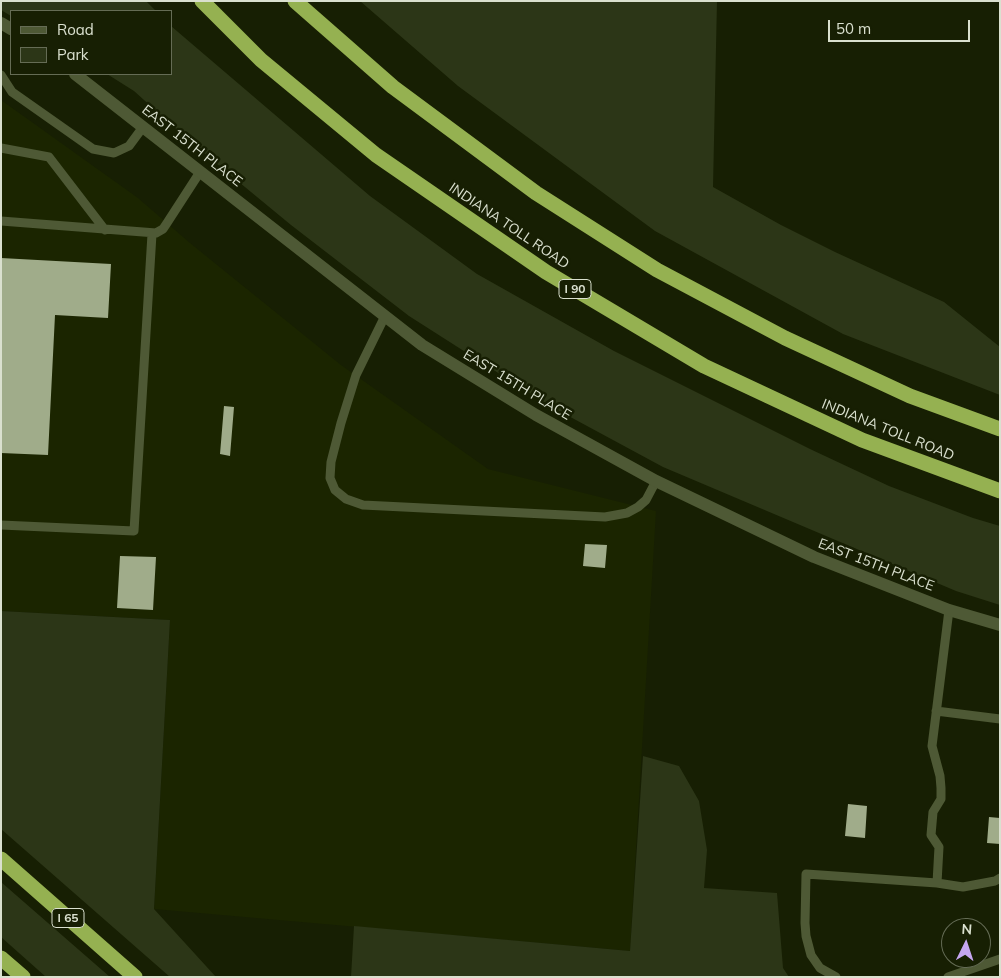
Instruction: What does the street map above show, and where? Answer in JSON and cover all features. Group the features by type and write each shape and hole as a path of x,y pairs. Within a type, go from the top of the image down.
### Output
{"highway":[{"name":"INDIANA TOLL ROAD","path":"202,1 261,60 376,155 546,272 704,366 862,440 1000,492"},
{"path":"295,1 393,87 536,193 657,270 794,343 910,396 1000,429"},
{"name":"I 65","path":"1,859 136,977"},
{"path":"1,958 23,977"}],"street":[{"name":"EAST 15TH PLACE","path":"76,75 422,344 528,410 656,481 814,557 949,610 1000,625"}],"lane":[{"path":"1,75 12,92 93,149 114,153 122,150 129,146 143,127"},
{"path":"1,148 49,157 105,230"},
{"path":"1,221 152,234 163,229 200,172"},
{"path":"1,525 134,531 152,234"},
{"path":"385,316 356,375 331,462 330,478 335,490 346,499 363,504 605,517 626,513 638,507 646,500 656,481"},
{"path":"936,883 939,847 931,835 933,812 941,799 940,776 932,746 949,610"},
{"path":"936,711 1000,719"},
{"path":"836,977 820,968 811,955 805,923 806,874 936,883 964,887 995,881 1000,878"},
{"path":"948,977 1000,959"}],"shaded area":[{"path":"1,100 138,198 190,243 341,365 488,469 656,511 630,951 154,909 170,620 1,611"}],"green space":[{"path":"1,1 146,1 155,10 10,10 10,15 1,10"},
{"path":"360,1 717,1 713,187 781,225 835,252 944,302 1000,347 1000,395 843,334 655,231 458,86"},
{"path":"172,27 370,196 477,274 614,351 810,449 889,486 973,518 1000,526 1000,605 956,591 663,467 550,406 409,316 291,225 194,145 134,91 109,75 172,75"},
{"path":"1,611 170,620 154,909 216,977 170,977 1,829"},
{"path":"643,756 679,766 699,801 707,850 704,888 777,893 783,968 789,977 351,977 354,926 630,951"},
{"path":"1,882 110,977 46,977 1,937"}],"building":[{"path":"1,258 111,264 108,318 55,315 48,455 1,453"},
{"path":"224,406 234,407 230,456 220,454"},
{"path":"585,544 607,545 605,568 583,566"},
{"path":"120,556 156,557 153,610 117,608"},
{"path":"848,804 867,806 865,838 845,836"},
{"path":"989,817 1000,818 1000,844 987,843"}]}
